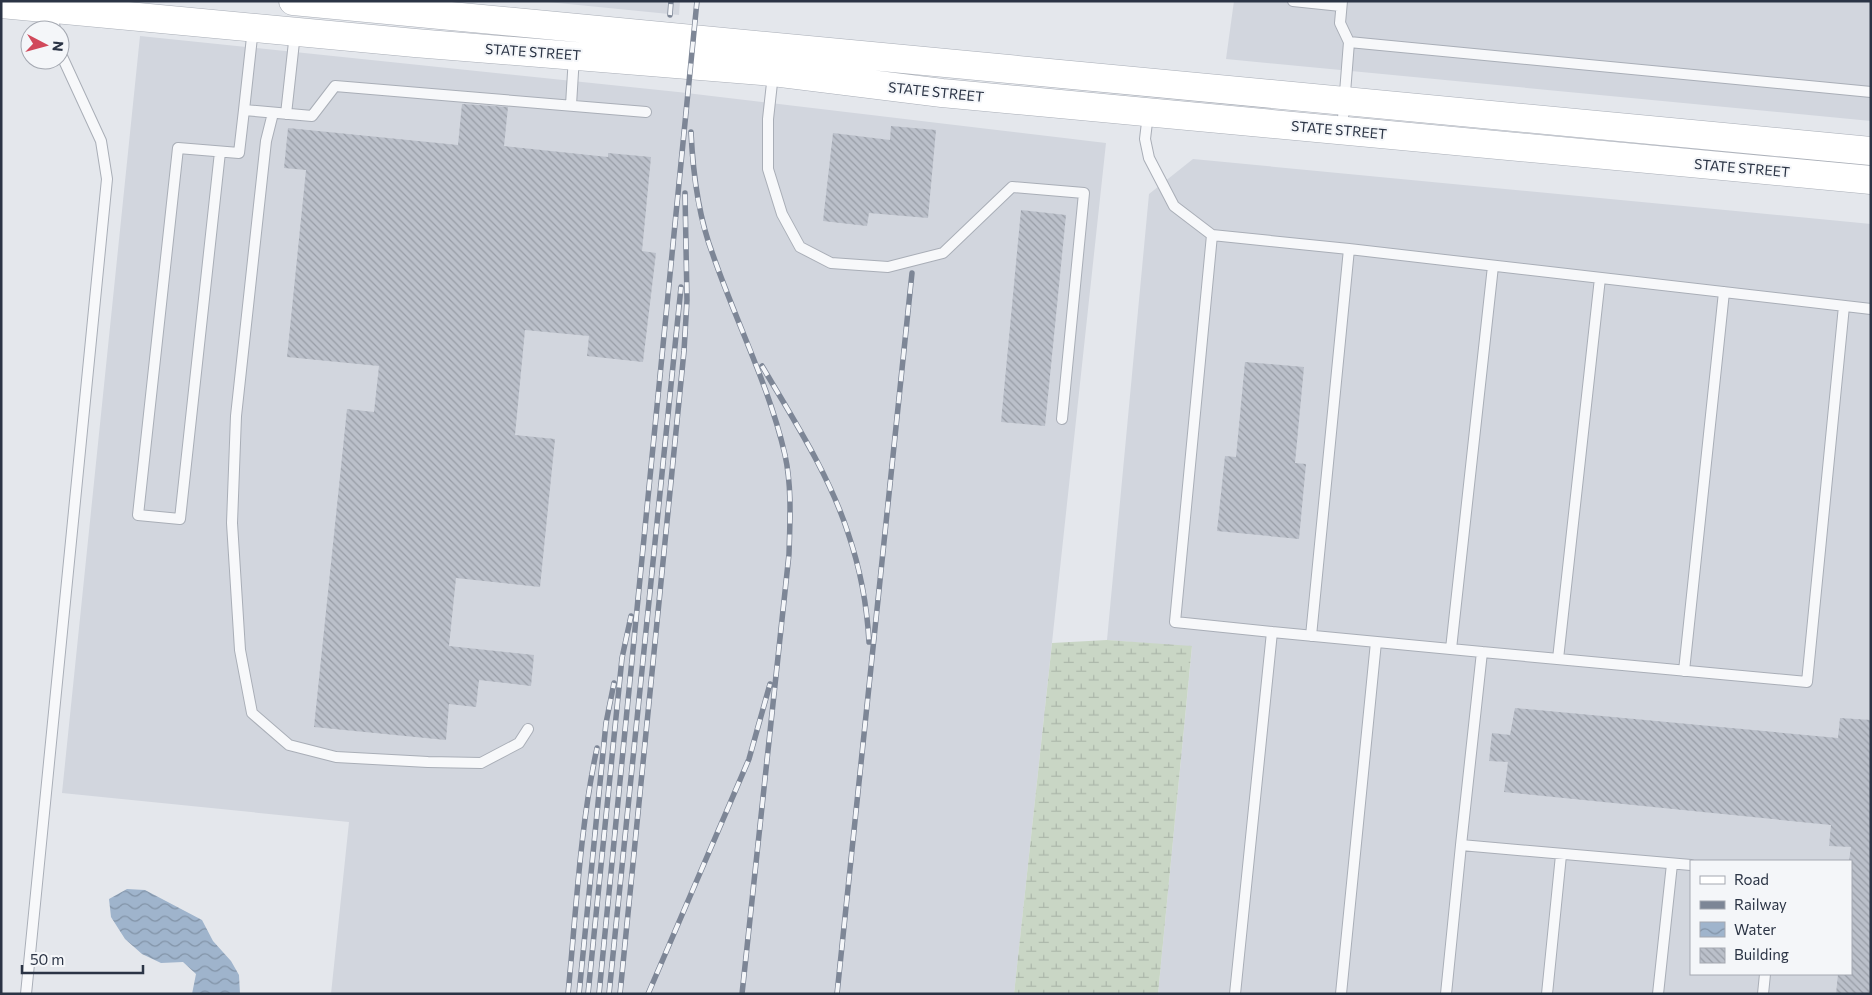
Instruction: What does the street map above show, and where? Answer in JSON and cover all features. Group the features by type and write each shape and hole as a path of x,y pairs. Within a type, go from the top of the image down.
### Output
{"street":[{"name":"STATE STREET","path":"293,1 412,7 775,60 942,93 1871,180"},
{"name":"STATE STREET","path":"1,4 54,19 253,27 574,55 775,60 1345,102 1871,151"}],"lane":[{"path":"1293,1 1342,4 1340,23 1349,42 1342,131"},
{"path":"220,152 180,519 138,515 178,148 239,153 253,27"},
{"path":"286,114 296,32"},
{"path":"1349,42 1871,92"},
{"path":"571,105 574,55"},
{"path":"775,60 768,119 768,168 782,214 800,247 831,263 888,267 943,253 1012,188 1084,193 1062,419"},
{"path":"26,994 107,179 101,141 68,70"},
{"path":"244,110 312,116 335,86 646,112"},
{"path":"273,113 266,140 236,416 232,523 240,650 252,713 289,745 336,757 481,764 519,743 528,729"},
{"path":"1148,113 1146,139 1149,158 1153,166 1174,206 1212,236 1349,249 1871,309"},
{"path":"1212,236 1175,622 1806,682 1844,306"},
{"path":"1311,636 1349,249"},
{"path":"1451,649 1493,266"},
{"path":"1558,659 1600,278"},
{"path":"1684,671 1724,292"},
{"path":"1236,994 1272,632"},
{"path":"1341,994 1376,642"},
{"path":"1446,994 1482,652"},
{"path":"1461,845 1690,865"},
{"path":"1547,994 1561,855"},
{"path":"1658,994 1672,864"},
{"path":"1763,994 1765,975"}],"shaded area":[{"path":"538,1 680,1 679,15"},
{"path":"1234,1 1871,1 1871,121 1226,59"},
{"path":"140,36 678,92 1106,143 1014,994 331,994 349,822 62,793"},
{"path":"1193,159 1871,224 1871,994 1158,994 1192,647 1107,640 1149,194"}],"green space":[{"path":"1107,640 1192,646 1158,994 1014,994 1052,643"}],"water":[{"path":"127,889 145,890 202,920 213,941 231,961 239,975 240,994 192,994 196,974 183,962 161,963 142,954 125,939 111,917 109,899"}],"building":[{"path":"462,104 508,107 504,146 608,157 608,153 651,157 642,251 656,253 643,362 587,356 589,336 525,330 515,435 555,439 540,587 456,578 449,646 534,655 531,686 479,680 476,707 449,704 446,740 314,727 347,409 374,412 379,366 287,357 306,170 284,168 288,128 458,145"},
{"path":"891,126 936,130 928,218 869,213 867,226 823,221 833,133 890,140"},
{"path":"1021,210 1066,215 1045,426 1001,422"},
{"path":"1245,362 1304,367 1295,463 1306,464 1299,539 1217,531 1225,456 1236,457"},
{"path":"1515,708 1838,738 1840,718 1871,720 1871,994 1836,994 1838,975 1852,975 1852,860 1849,860 1851,847 1829,846 1831,825 1504,792 1508,762 1489,761 1492,733 1510,735"}],"railway":[{"path":"670,15 671,1"},
{"path":"599,994 697,1"},
{"path":"691,132 695,179 700,210 708,240 770,404 785,455 790,492 789,554 742,994"},
{"path":"620,994 684,351 687,300 685,193"},
{"path":"837,994 912,273"},
{"path":"609,994 681,287"},
{"path":"762,366 821,468 840,511 852,546 865,600 869,642"},
{"path":"588,994 622,658 631,616"},
{"path":"579,994 606,723 614,683"},
{"path":"648,994 749,759 770,684"},
{"path":"568,994 582,839 597,748"}]}
